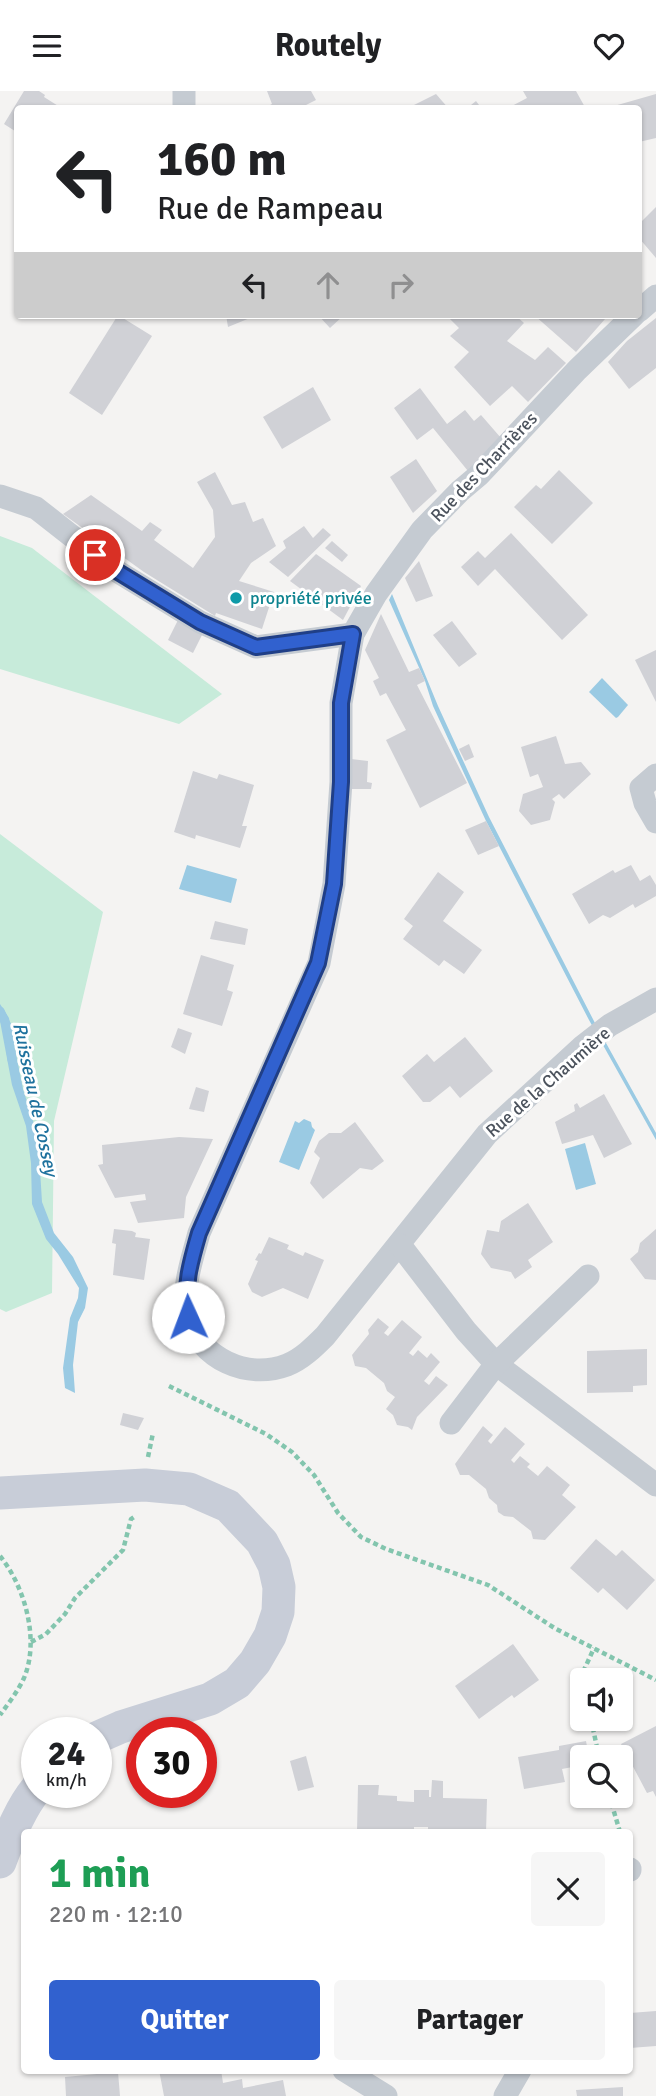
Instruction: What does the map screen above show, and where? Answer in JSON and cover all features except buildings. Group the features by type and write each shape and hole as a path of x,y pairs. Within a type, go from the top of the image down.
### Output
{"main road":[{"path":"0,1493 145,1485 189,1489 228,1506 262,1542 274,1566 279,1587 278,1612 270,1636 255,1662 237,1682 210,1699 112,1731"},
{"path":"0,1862 12,1828 23,1808"}],"street":[{"path":"642,308 656,296"},
{"name":"Rue des Charrières","path":"353,634 376,594 422,530 630,319"},
{"path":"0,496 36,508 115,570 200,622 256,647 353,634"},
{"name":"Rue de la Chaumière","path":"353,634 341,703 341,782 334,884 318,963 199,1233 190,1266 185,1295 188,1317 197,1335 212,1354 247,1370 269,1370 289,1364 307,1353 325,1336 400,1245 486,1134 583,1046 610,1025 656,999"},
{"path":"656,775 641,788 645,803 656,822"},
{"path":"400,1245 466,1331 496,1364 656,1485"},
{"path":"451,1423 496,1364 588,1276"},
{"path":"350,2074 386,2096"},
{"path":"505,2096 518,2074"}],"path":[{"path":"169,1386 266,1434 292,1452 314,1475 338,1513 361,1538 488,1585 556,1629 656,1680"},
{"path":"147,1461 153,1433"},
{"path":"31,1642 46,1634 75,1598 123,1550 131,1519 137,1514"},
{"path":"0,1556 12,1571 26,1608 31,1642 24,1678 0,1715"},
{"path":"585,1668 594,1649"},
{"path":"613,1808 619,1829"}],"green space":[{"path":"0,536 32,548 222,694 179,724 0,669"},
{"path":"0,834 103,912 54,1121 52,1293 6,1312 0,1309"}],"water":[{"path":"392,594 438,706 489,817 596,1025 656,1133 656,1140 589,1020 486,821 433,706 425,681 389,600"},
{"path":"602,678 628,705 616,718 589,692"},
{"path":"187,865 237,879 231,903 179,889"},
{"path":"0,1004 9,1018 9,1048 15,1049 23,1089 38,1137 42,1202 54,1233 73,1257 88,1288 85,1308 78,1322 73,1365 75,1393 65,1388 63,1368 70,1318 79,1288 46,1239 32,1204 31,1163 26,1126 12,1085 0,1021"},
{"path":"304,1119 311,1122 315,1130 299,1170 279,1162 295,1121 299,1123"},
{"path":"585,1143 596,1184 576,1190 565,1149"}],"waterway":[{"name":"Ruisseau de Cossey","path":"0,1011 8,1028 12,1060"}],"place":[{"name":"propriété privée","path":"236,598"}],"route":[{"path":"95,555 200,622 256,647 353,634 341,703 341,782 334,884 318,963 199,1233 185,1295 188,1317"}]}
